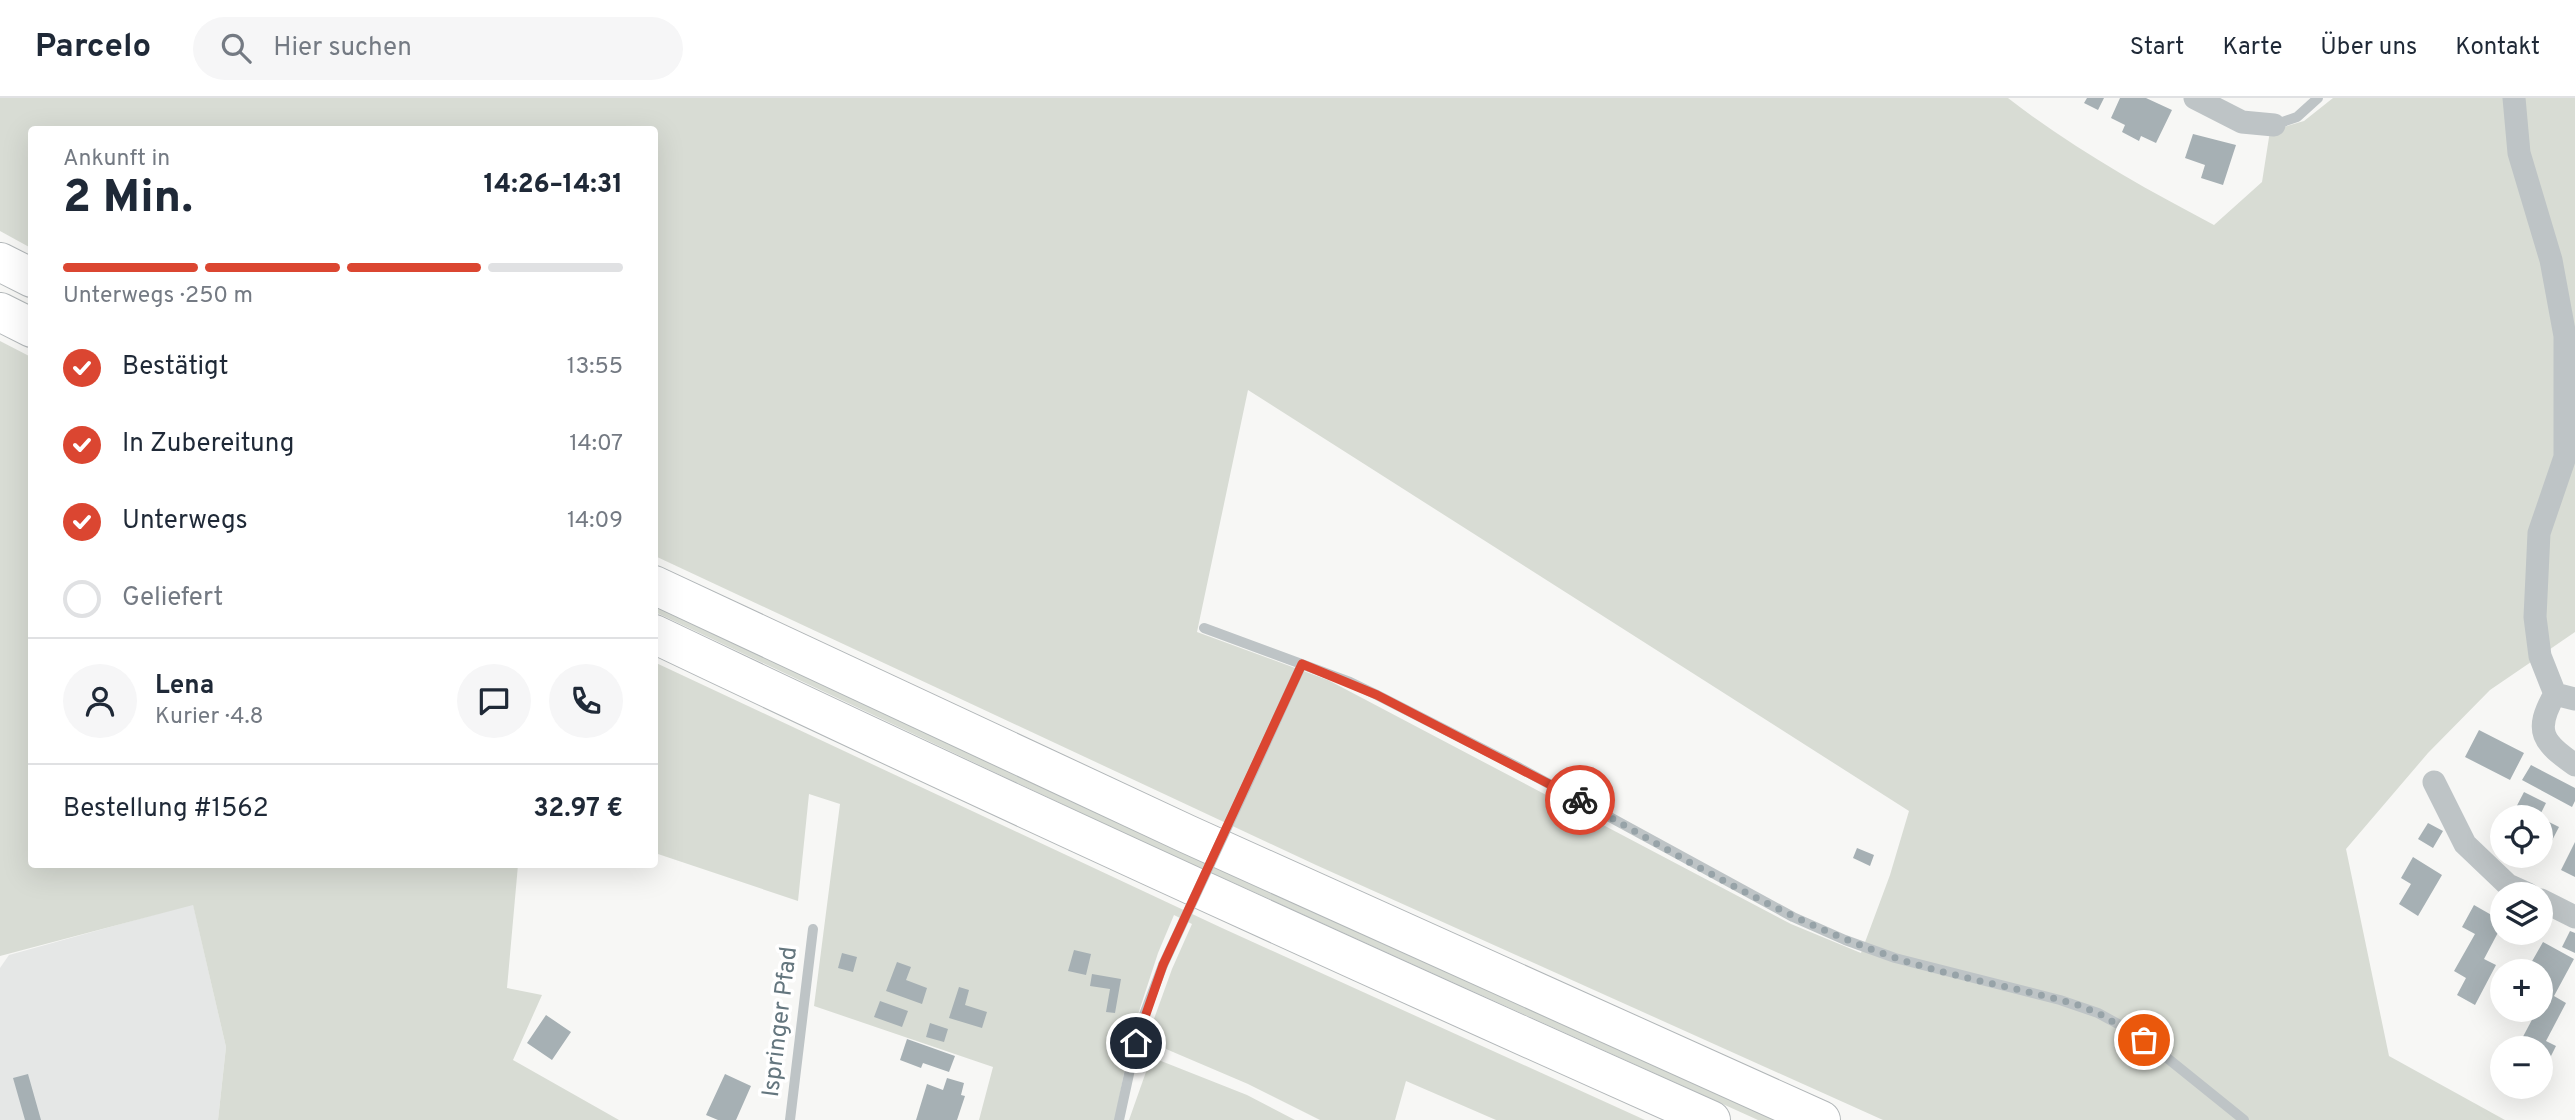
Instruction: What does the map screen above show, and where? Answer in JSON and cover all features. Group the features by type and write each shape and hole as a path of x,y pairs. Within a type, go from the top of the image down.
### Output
{"highway":[{"path":"0,262 28,276"},
{"path":"0,312 28,326"},
{"path":"658,587 1199,840 1821,1120"},
{"path":"658,636 1056,823 1711,1120"}],"street":[{"path":"2195,98 2242,122 2274,125"},
{"path":"2514,98 2519,153 2551,260 2565,336 2565,457 2539,533 2535,617 2540,656 2565,697 2545,711 2542,726 2550,747 2575,765"},
{"path":"2434,782 2465,844 2505,882"},
{"path":"2553,906 2575,917"}],"lane":[{"path":"2274,125 2297,117 2318,98"},
{"path":"1204,628 1368,690 1507,761 1803,922 1895,958 2060,1000 2098,1013 2131,1031 2156,1049 2244,1120"},
{"path":"1119,1120 1139,1028 1163,965 1302,664"},
{"name":"Ispringer Pfad","path":"790,1120 813,929"}],"shaded area":[{"path":"0,98 2008,98 2108,166 2214,225 2262,182 2270,131 2304,121 2333,98 2575,98 2575,632 2490,690 2428,753 2346,849 2389,1056 2505,1120 1883,1120 1316,865 658,557 658,126 28,126 28,246 0,231","holes":["1248,390 1909,811 1890,875 1861,953 1791,924 1328,680 1197,632"]},
{"path":"0,341 28,355 28,868 518,868 507,988 542,995 513,1060 619,1120 218,1120 226,1047 193,905 0,956"},
{"path":"658,607 1242,880 1776,1120 1758,1120 1134,838 658,613"},
{"path":"658,664 1222,928 1645,1120 1496,1120 1406,1081 1395,1120 1320,1120 1248,1084 1166,1049 1150,1030 1192,924 1174,915 1158,953 1131,1036 1115,1120 979,1120 993,1067 814,1006 840,804 809,794 798,901 658,854"},
{"path":"193,904 226,1047 218,1120 0,1120 0,968 9,955"},
{"path":"1156,1059 1247,1095 1295,1120 1129,1120 1147,1069"}],"building":[{"path":"2087,98 2104,98 2098,110 2084,103"},
{"path":"2120,98 2146,98 2172,110 2156,143 2141,136 2139,141 2122,132 2125,125 2111,118"},
{"path":"2193,134 2236,145 2223,185 2201,178 2205,165 2185,158"},
{"path":"2479,730 2524,753 2510,780 2465,757"},
{"path":"2531,765 2575,788 2572,807 2522,780"},
{"path":"2524,792 2546,803 2545,805 2517,805"},
{"path":"2428,823 2443,831 2433,848 2418,839"},
{"path":"2553,824 2559,827 2553,839"},
{"path":"2575,842 2575,877 2561,870"},
{"path":"1857,848 1874,855 1870,866 1853,858"},
{"path":"2413,857 2442,875 2418,916 2399,904 2411,884 2401,878"},
{"path":"2474,905 2490,914 2491,945 2484,959 2490,962 2490,976 2475,1005 2457,995 2466,978 2454,971 2475,934 2462,927"},
{"path":"2570,931 2575,933 2575,953 2562,947"},
{"path":"2541,945 2548,945 2574,959 2554,996 2566,1003 2549,1036 2523,1036 2531,1022 2553,1022 2553,959 2533,959"},
{"path":"1074,950 1091,954 1086,975 1068,971"},
{"path":"842,953 857,957 853,972 838,968"},
{"path":"897,962 911,967 906,980 927,988 922,1004 886,991"},
{"path":"1092,974 1121,979 1115,1013 1106,1012 1110,989 1090,986"},
{"path":"959,987 969,990 965,1005 987,1012 982,1028 949,1018"},
{"path":"880,1001 908,1011 902,1027 874,1017"},
{"path":"546,1015 571,1032 552,1060 527,1043"},
{"path":"930,1023 948,1029 944,1042 926,1037"},
{"path":"907,1039 955,1056 949,1072 923,1063 921,1068 900,1060"},
{"path":"28,1074 41,1120 25,1120 13,1078"},
{"path":"725,1074 751,1086 736,1120 718,1120 706,1115"},
{"path":"947,1078 964,1083 961,1095 965,1096 957,1120 916,1120 927,1084 943,1090"}],"way so far":[{"path":"1580,800 1793,917 1845,940 1952,974 2078,1005 2098,1013 2144,1040"}],"route":[{"path":"1136,1043 1163,965 1302,664 1377,695 1580,800"}]}
